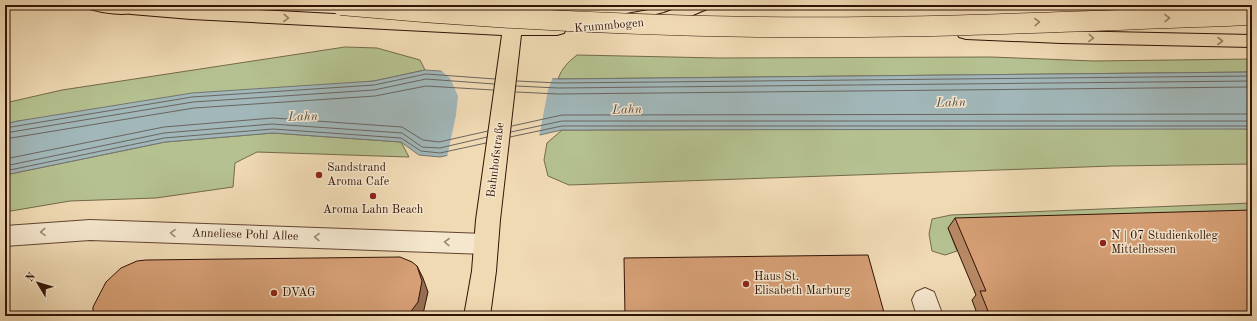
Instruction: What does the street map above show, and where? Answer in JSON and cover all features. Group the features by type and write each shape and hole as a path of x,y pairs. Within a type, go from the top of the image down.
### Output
{"main road":[{"name":"Krummbogen","path":"96,5 191,13 512,33 638,25 669,18 701,5"},
{"path":"341,5 523,19 688,26 921,26 1252,15"},
{"name":"Krummbogen","path":"518,5 621,8 642,5"},
{"name":"Bahnhofstraße","path":"477,316 484,271 487,232 512,33 518,5"},
{"path":"669,18 1154,40 1252,41"}],"street":[{"name":"Anneliese Pohl Allee","path":"5,236 90,230 487,232"}],"green space":[{"path":"345,47 377,48 420,60 425,70 374,81 18,121 5,124 5,103 62,90"},
{"path":"577,55 719,58 991,57 1094,61 1252,59 1252,72 558,79 561,72"},
{"path":"1252,129 1252,164 1113,166 569,185 548,176 544,160 547,143 562,130"},
{"path":"273,133 401,142 409,157 257,152 235,163 233,187 156,198 70,201 5,212 5,175 165,142"},
{"path":"1252,203 1252,235 948,228 957,251 945,255 932,251 929,234 932,219 951,215"}],"water":[{"name":"Lahn","path":"425,70 558,79 1252,72 1252,129 562,130 440,157 419,155 401,142 273,133 165,142 5,175 5,124 192,93 374,81"}],"pier":[{"path":"439,69 553,77 548,90 539,137 447,157 456,115 458,96 450,78"}],"building":[{"path":"1252,210 1252,316 990,316 980,291 986,291 955,218"},
{"name":"Haus St. Elisabeth Marburg","path":"868,255 885,316 625,316 624,258"},
{"name":"DVAG","path":"400,257 417,266 422,281 418,302 406,316 93,316 93,307 106,282 121,268 137,261"}],"place":[{"name":"Sandstrand Aroma Cafe","path":"319,175"},
{"name":"Aroma Lahn Beach","path":"373,196"},
{"name":"N | 07 Studienkolleg Mittelhessen","path":"1103,243"},
{"name":"Haus St. Elisabeth Marburg","path":"746,284"},
{"name":"DVAG","path":"274,293"}]}
